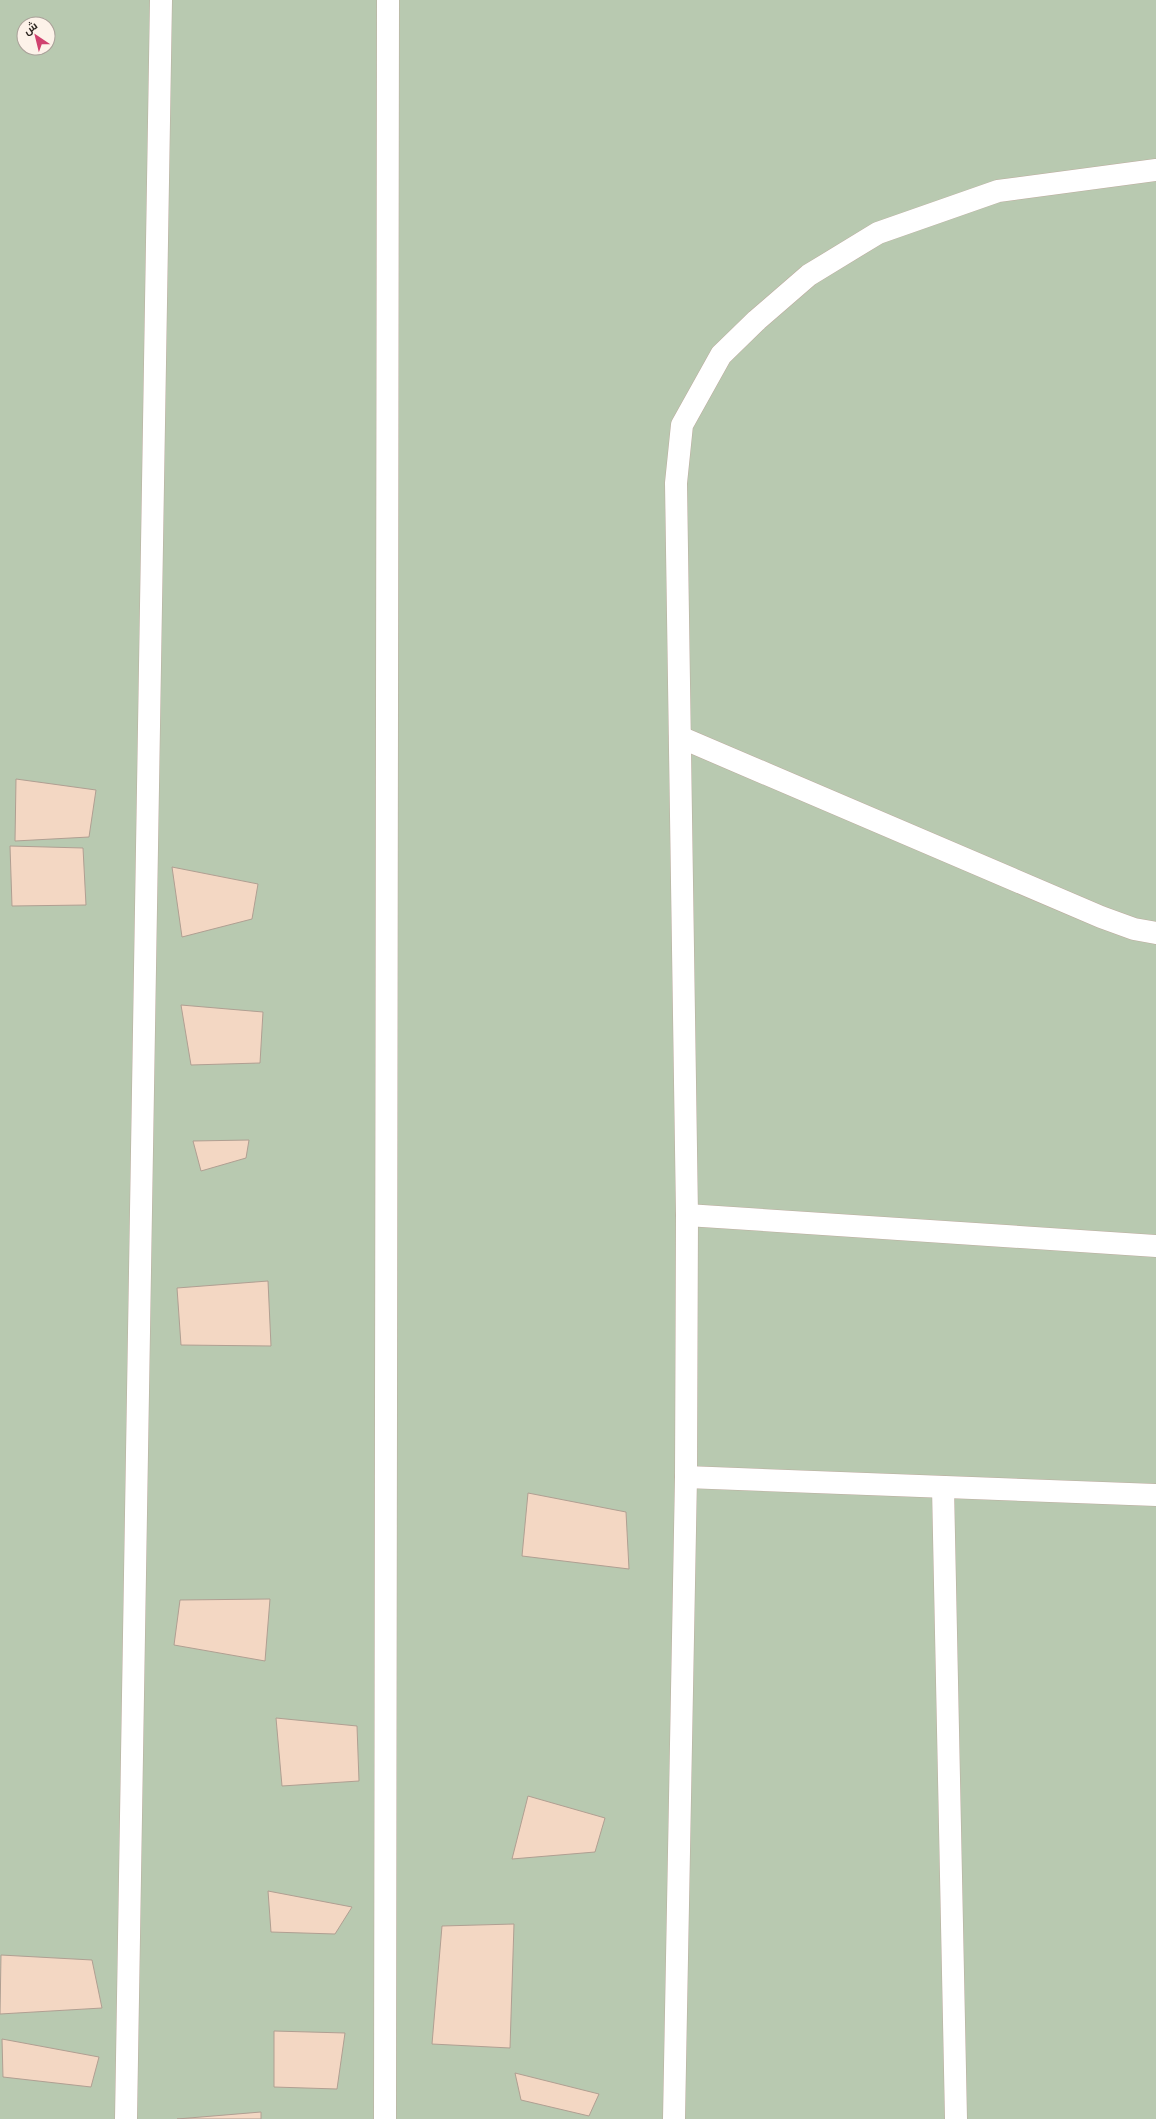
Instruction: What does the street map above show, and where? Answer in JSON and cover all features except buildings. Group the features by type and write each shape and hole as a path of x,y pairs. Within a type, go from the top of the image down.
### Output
{"street":[{"path":"126,2119 161,0"},
{"path":"385,2119 388,0"},
{"path":"674,2119 686,1477 687,1215 676,483 682,425 722,355 757,320 809,275 878,233 998,191 1156,170"},
{"path":"680,737 1101,917 1134,930 1156,933"},
{"path":"687,1215 1155,1245"},
{"path":"686,1477 1156,1495"},
{"path":"943,1487 956,2119"}],"green space":[{"path":"0,0 1156,0 1156,2119 0,2119"}]}
